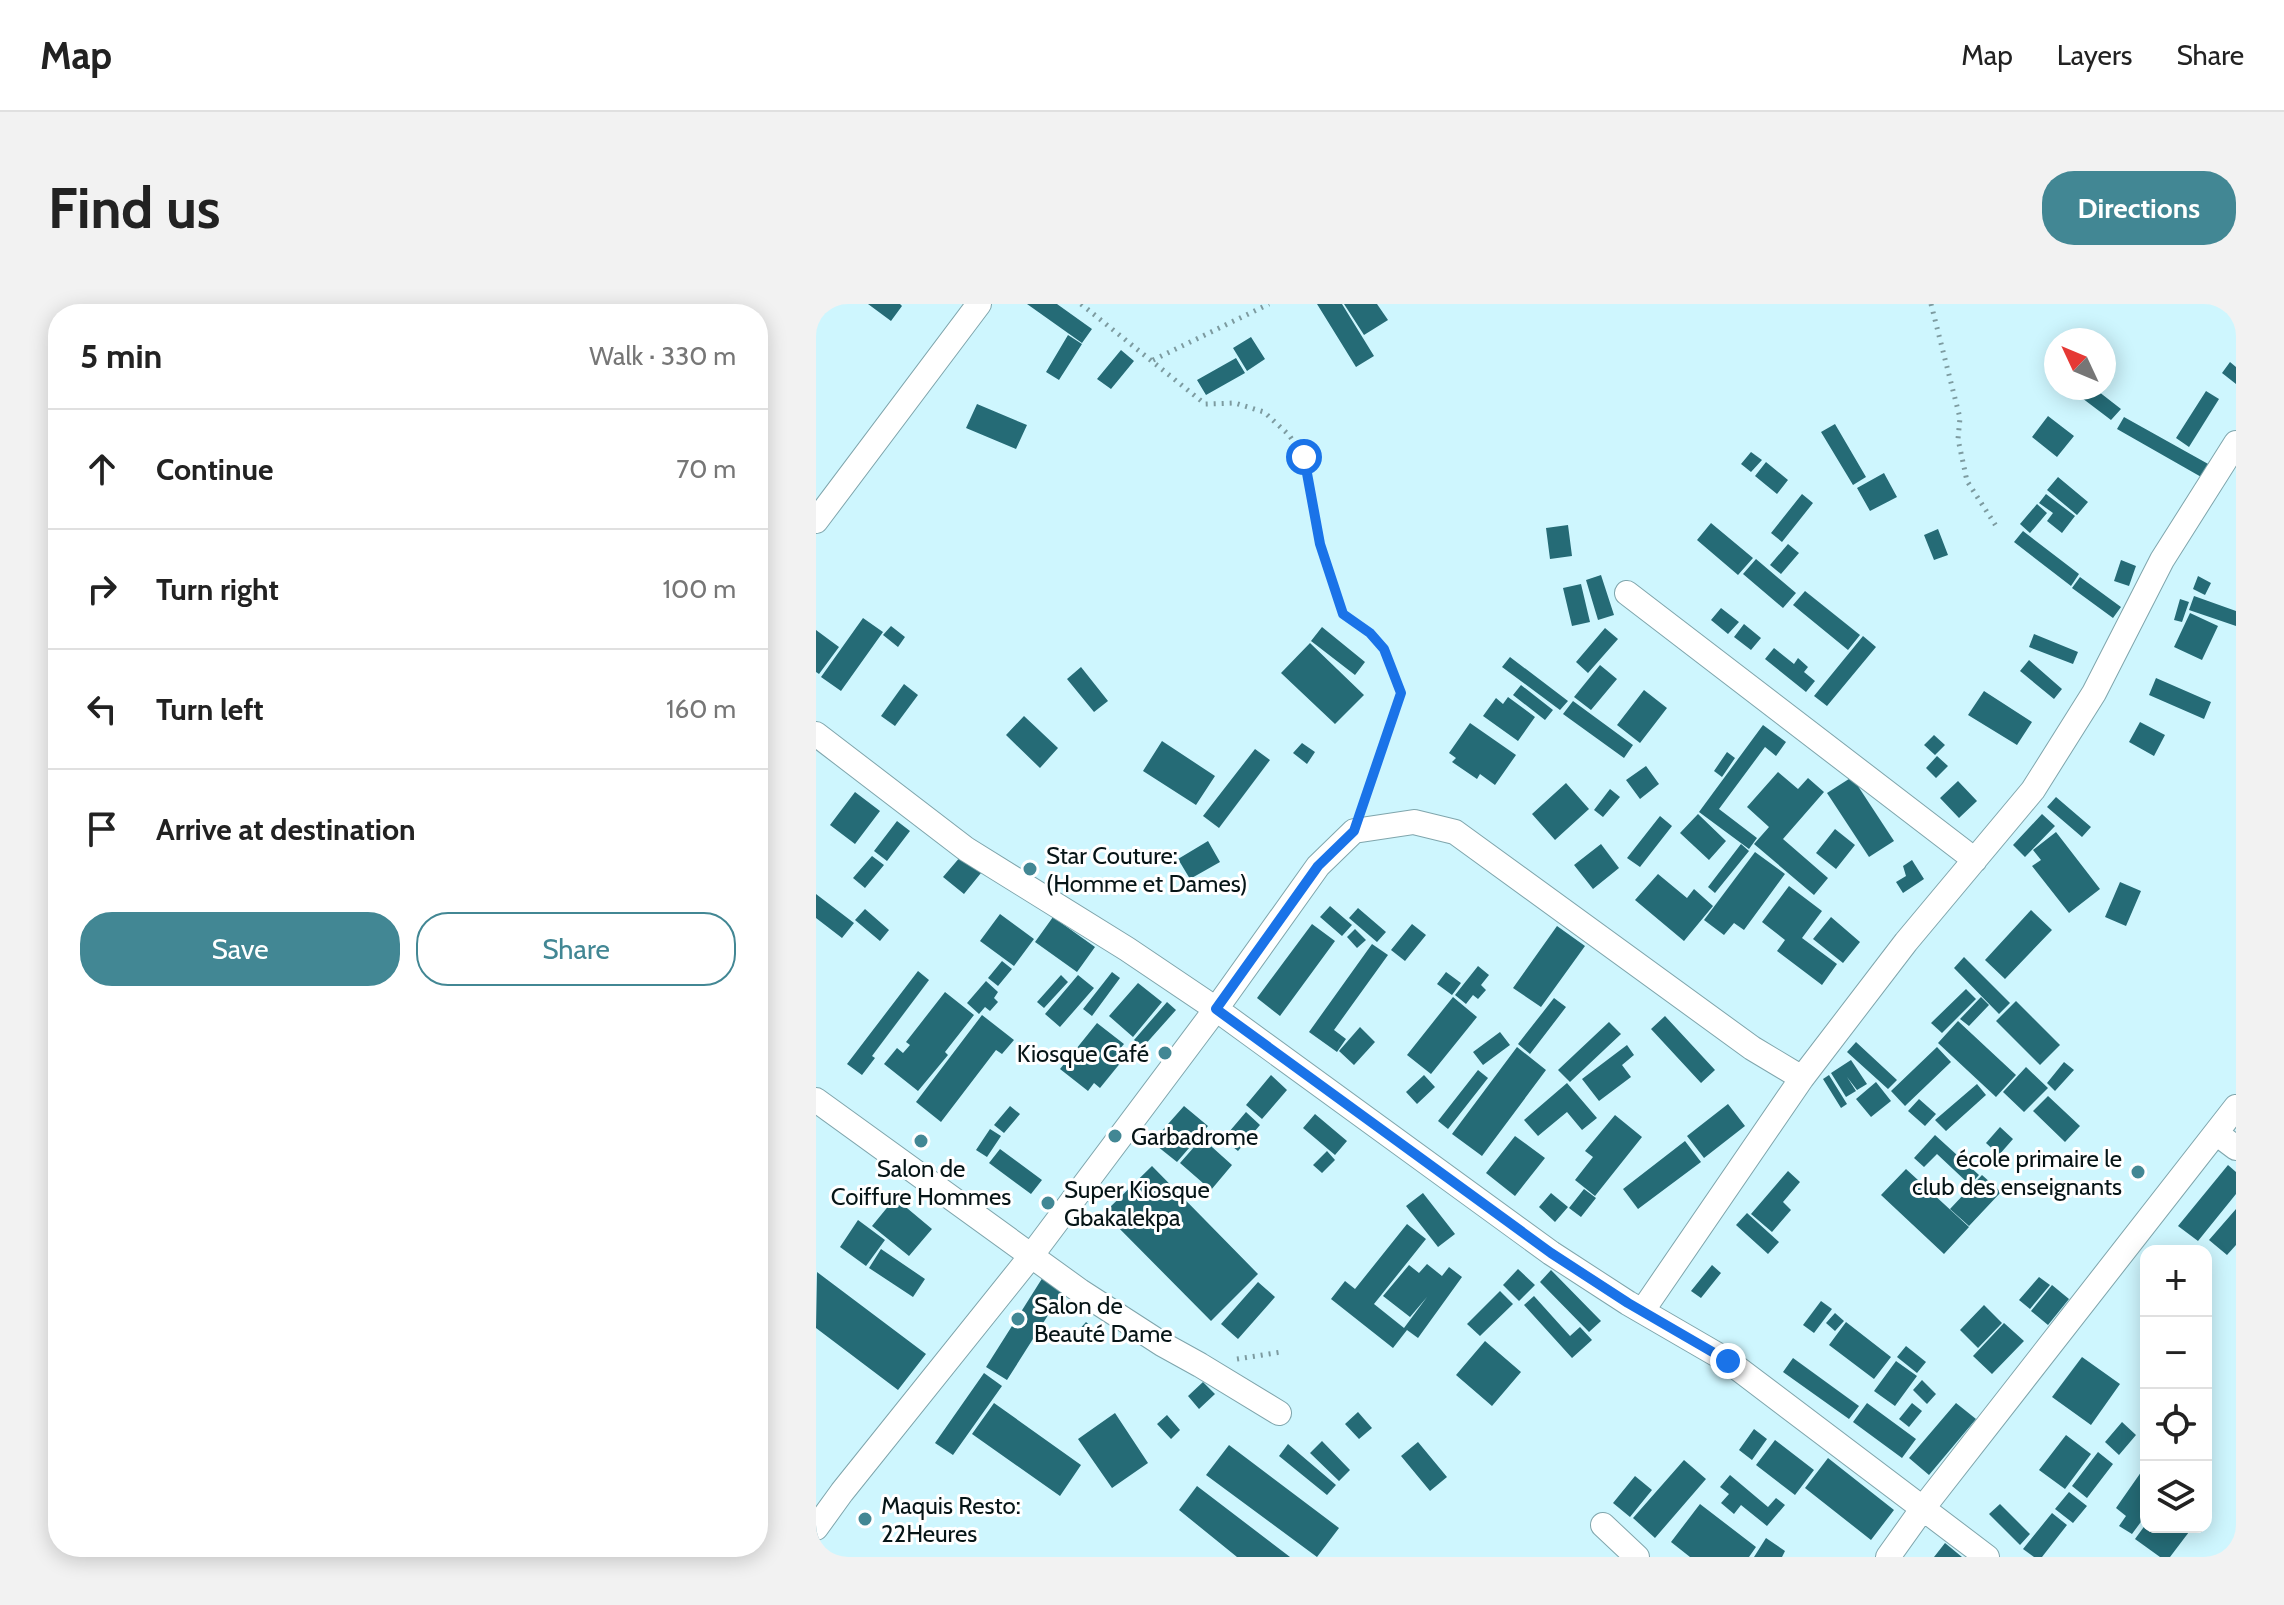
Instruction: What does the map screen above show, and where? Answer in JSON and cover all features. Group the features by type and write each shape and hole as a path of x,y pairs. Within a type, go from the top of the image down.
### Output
{"street":[{"path":"816,521 979,304"},
{"path":"1643,1310 1802,1078 1906,942 2041,778 2094,693 2162,560 2236,443"},
{"path":"1627,593 1975,860"},
{"path":"816,734 966,849 1216,1009 1551,1253 1728,1361 1987,1557"},
{"path":"816,1528 1031,1256 1216,1009 1318,866 1354,831 1414,822 1455,832 1752,1048 1802,1078"},
{"path":"816,1100 1031,1256 1162,1344 1279,1413"},
{"path":"1888,1557 2236,1107"},
{"path":"2216,1133 2236,1148"},
{"path":"1603,1525 1637,1557"}],"path":[{"path":"1081,304 1205,404 1235,403 1264,412 1289,435 1304,457 1320,544 1343,614 1370,633 1384,649 1401,693 1354,831"},
{"path":"1153,360 1269,304"},
{"path":"1931,304 1960,418 1958,439 1967,481 1998,529"}],"building":[{"path":"868,304 900,304 902,306 891,321"},
{"path":"1027,304 1057,304 1092,329 1082,343"},
{"path":"1317,304 1342,304 1374,356 1356,367"},
{"path":"1344,304 1377,304 1388,320 1364,335"},
{"path":"1068,335 1082,344 1059,380 1046,372"},
{"path":"1251,337 1265,359 1247,371 1233,348"},
{"path":"1121,350 1134,361 1111,389 1097,379"},
{"path":"1236,358 1245,373 1206,395 1197,380"},
{"path":"2230,362 2236,367 2236,384 2222,373"},
{"path":"2206,391 2219,399 2189,447 2176,438"},
{"path":"2085,400 2109,400 2121,409 2111,420"},
{"path":"977,404 1027,425 1016,449 966,428"},
{"path":"2048,416 2074,436 2057,457 2032,437"},
{"path":"2124,417 2210,465 2203,478 2117,429"},
{"path":"1835,424 1866,477 1853,485 1821,432"},
{"path":"1751,452 1762,460 1751,472 1741,464"},
{"path":"1766,462 1788,480 1777,494 1755,476"},
{"path":"1884,473 1897,497 1870,511 1857,488"},
{"path":"2058,477 2088,502 2077,515 2047,490"},
{"path":"1802,494 1813,503 1782,542 1771,533"},
{"path":"2046,494 2075,516 2062,533 2047,521 2053,513 2039,503"},
{"path":"2037,504 2047,513 2030,533 2020,524"},
{"path":"1711,523 1753,558 1738,575 1697,540"},
{"path":"1568,525 1572,556 1550,559 1546,528"},
{"path":"1938,529 1948,555 1934,560 1924,535"},
{"path":"2023,531 2079,574 2071,586 2014,542"},
{"path":"1788,544 1799,553 1781,574 1770,565"},
{"path":"1756,559 1796,593 1783,608 1743,574"},
{"path":"2121,560 2136,566 2129,586 2114,581"},
{"path":"1601,575 1614,615 1598,620 1586,580"},
{"path":"2198,576 2211,583 2205,595 2193,589"},
{"path":"2080,577 2121,607 2113,618 2072,588"},
{"path":"1581,584 1590,622 1572,626 1563,588"},
{"path":"1805,591 1860,635 1848,650 1793,605"},
{"path":"2194,596 2236,611 2236,626 2189,610"},
{"path":"2180,599 2189,602 2182,622 2174,620"},
{"path":"1721,608 1739,622 1728,634 1711,620"},
{"path":"2190,613 2218,626 2202,660 2174,647"},
{"path":"863,618 883,632 841,691 821,677"},
{"path":"1744,624 1761,638 1751,650 1734,637"},
{"path":"891,626 905,637 898,647 883,635"},
{"path":"1322,627 1365,662 1355,675 1311,641"},
{"path":"1605,628 1618,639 1588,673 1576,662"},
{"path":"816,630 839,647 819,674 816,672"},
{"path":"2034,634 2078,652 2073,664 2029,647"},
{"path":"1863,636 1876,647 1827,706 1814,696"},
{"path":"1310,643 1364,695 1335,724 1281,673"},
{"path":"1774,648 1794,664 1798,658 1808,667 1804,672 1815,681 1806,692 1765,659"},
{"path":"1510,657 1568,701 1560,710 1502,667"},
{"path":"2029,660 2062,689 2054,699 2020,671"},
{"path":"1600,665 1617,679 1591,710 1574,697"},
{"path":"1081,667 1108,701 1094,712 1067,679"},
{"path":"2156,678 2211,702 2204,719 2149,695"},
{"path":"904,684 918,695 895,726 881,716"},
{"path":"1521,685 1553,710 1545,720 1513,695"},
{"path":"1644,690 1667,708 1640,743 1617,725"},
{"path":"1984,691 2032,722 2017,745 1968,715"},
{"path":"1508,697 1535,717 1518,741 1483,716 1496,698 1503,704"},
{"path":"1573,701 1633,745 1624,758 1563,714"},
{"path":"1024,716 1058,748 1040,768 1006,735"},
{"path":"2140,722 2165,735 2154,756 2129,742"},
{"path":"1470,723 1516,755 1495,785 1480,774 1477,779 1452,762 1456,758 1449,753"},
{"path":"1763,725 1786,742 1776,756 1765,747 1719,809 1757,838 1749,849 1699,812"},
{"path":"1934,735 1945,745 1935,755 1924,745"},
{"path":"1162,741 1215,776 1196,805 1143,771"},
{"path":"1302,743 1315,752 1307,764 1293,753"},
{"path":"1255,749 1270,760 1219,828 1203,816"},
{"path":"1727,752 1735,758 1722,777 1714,771"},
{"path":"1937,756 1948,766 1936,778 1926,768"},
{"path":"1646,766 1659,784 1640,799 1626,780"},
{"path":"1778,772 1798,789 1808,778 1824,792 1783,839 1828,878 1814,895 1754,844 1769,827 1747,807"},
{"path":"1852,777 1894,841 1869,857 1827,793"},
{"path":"1958,781 1977,801 1959,818 1940,798"},
{"path":"1566,783 1589,809 1555,840 1532,814"},
{"path":"1610,789 1620,797 1603,817 1594,810"},
{"path":"855,792 880,811 855,844 830,825"},
{"path":"2056,797 2091,827 2082,837 2047,807"},
{"path":"1698,814 1726,841 1709,860 1680,833"},
{"path":"2042,814 2055,826 2025,857 2013,845"},
{"path":"1660,816 1672,826 1640,867 1627,858"},
{"path":"897,821 910,831 887,861 874,851"},
{"path":"1835,829 1855,845 1836,869 1816,853"},
{"path":"2056,832 2100,889 2069,913 2032,866 2041,860 2033,850"},
{"path":"1208,841 1220,862 1190,879 1178,859"},
{"path":"1601,844 1619,868 1593,889 1574,865"},
{"path":"1741,844 1749,851 1715,893 1708,887"},
{"path":"1755,852 1785,874 1744,930 1734,923 1724,935 1704,920"},
{"path":"872,856 884,865 865,888 853,878"},
{"path":"961,856 981,873 964,894 943,877"},
{"path":"1912,860 1924,879 1903,893 1896,882 1906,876 1903,866"},
{"path":"1658,874 1687,898 1694,889 1713,906 1684,941 1635,900"},
{"path":"2120,882 2141,891 2126,926 2105,917"},
{"path":"1789,886 1822,911 1802,938 1837,964 1822,985 1777,951 1785,940 1762,922"},
{"path":"816,894 854,923 842,938 816,918"},
{"path":"1330,906 1352,925 1342,936 1320,917"},
{"path":"1358,908 1386,932 1377,942 1349,918"},
{"path":"865,909 889,930 880,941 855,920"},
{"path":"2031,910 2052,930 2005,979 1985,960"},
{"path":"1000,914 1034,939 1014,966 980,941"},
{"path":"1053,917 1095,947 1077,972 1035,942"},
{"path":"1831,917 1860,942 1843,963 1813,939"},
{"path":"1312,924 1335,941 1280,1016 1257,998"},
{"path":"1412,924 1426,935 1405,961 1391,950"},
{"path":"1557,926 1585,946 1541,1007 1513,988"},
{"path":"1355,929 1366,940 1357,948 1347,937"},
{"path":"1372,944 1388,955 1334,1030 1346,1039 1337,1052 1309,1032"},
{"path":"1964,957 2010,1003 1999,1014 1954,968"},
{"path":"1002,961 1012,969 998,986 988,978"},
{"path":"1478,966 1489,975 1481,985 1486,990 1478,999 1473,995 1466,1004 1455,995"},
{"path":"918,971 929,980 872,1056 875,1058 862,1075 847,1064"},
{"path":"1112,972 1120,978 1092,1016 1083,1009"},
{"path":"1446,972 1461,983 1452,995 1437,984"},
{"path":"1061,975 1068,982 1044,1008 1037,1002"},
{"path":"1078,975 1094,988 1060,1027 1045,1014"},
{"path":"986,981 998,992 994,998 998,1002 990,1011 985,1007 979,1014 967,1003"},
{"path":"1138,983 1162,1002 1133,1037 1109,1016"},
{"path":"1966,989 1976,999 1942,1033 1931,1023"},
{"path":"945,992 974,1015 945,1052 948,1055 918,1091 884,1064 897,1048 903,1053 910,1045 906,1042"},
{"path":"1453,997 1477,1017 1431,1074 1407,1055"},
{"path":"1981,997 1989,1005 1969,1026 1960,1019"},
{"path":"1554,998 1566,1007 1530,1054 1518,1044"},
{"path":"2016,1001 2060,1045 2040,1065 1996,1021"},
{"path":"1167,1002 1176,1010 1143,1047 1134,1040"},
{"path":"982,1015 1014,1040 1002,1054 996,1050 941,1122 916,1102"},
{"path":"1665,1016 1715,1070 1701,1083 1651,1029"},
{"path":"1958,1021 2016,1075 1996,1097 1938,1043"},
{"path":"1609,1022 1621,1034 1570,1082 1558,1070"},
{"path":"1097,1023 1124,1044 1119,1050 1126,1056 1100,1088 1094,1083 1088,1091 1060,1069"},
{"path":"1360,1027 1375,1042 1354,1065 1339,1051"},
{"path":"1500,1032 1510,1045 1483,1065 1473,1052"},
{"path":"1856,1042 1897,1080 1888,1089 1847,1052"},
{"path":"1627,1045 1634,1055 1622,1065 1631,1077 1599,1101 1582,1079"},
{"path":"1517,1047 1546,1070 1482,1156 1452,1134"},
{"path":"1937,1047 1951,1062 1905,1106 1891,1091"},
{"path":"1851,1060 1867,1084 1857,1090 1847,1077 1856,1091 1846,1097 1831,1073"},
{"path":"2064,1062 2074,1070 2055,1091 2047,1083"},
{"path":"2026,1067 2048,1088 2024,1112 2003,1092"},
{"path":"1478,1070 1488,1078 1448,1129 1438,1121"},
{"path":"1271,1075 1287,1090 1262,1119 1246,1105"},
{"path":"1424,1075 1435,1087 1417,1104 1406,1092"},
{"path":"1829,1075 1847,1104 1841,1108 1823,1079"},
{"path":"1876,1082 1891,1101 1871,1117 1856,1099"},
{"path":"1567,1083 1597,1118 1582,1130 1567,1112 1538,1136 1524,1120"},
{"path":"1977,1084 1986,1095 1946,1131 1935,1120"},
{"path":"2048,1096 2080,1126 2065,1142 2033,1111"},
{"path":"1919,1099 1936,1114 1925,1126 1908,1111"},
{"path":"1728,1104 1745,1126 1704,1158 1687,1136"},
{"path":"1010,1106 1020,1114 1004,1133 994,1125"},
{"path":"1184,1106 1208,1126 1177,1162 1152,1142"},
{"path":"1246,1112 1260,1125 1238,1151 1223,1139"},
{"path":"1315,1114 1347,1141 1335,1155 1303,1128"},
{"path":"1615,1115 1642,1137 1595,1196 1575,1180 1593,1157 1585,1151"},
{"path":"2000,1127 2013,1139 1999,1155 1986,1143"},
{"path":"990,1129 1001,1136 987,1157 976,1150"},
{"path":"1935,1135 1979,1175 1970,1185 1937,1154 1924,1167 1914,1158"},
{"path":"1515,1136 1545,1158 1515,1196 1486,1173"},
{"path":"1202,1138 1232,1165 1211,1190 1180,1163"},
{"path":"1685,1141 1701,1162 1638,1209 1623,1189"},
{"path":"1000,1149 1042,1180 1031,1194 989,1163"},
{"path":"1327,1151 1335,1160 1322,1173 1313,1165"},
{"path":"2228,1165 2236,1172 2236,1194 2198,1241 2178,1226"},
{"path":"1152,1166 1258,1274 1211,1321 1104,1213"},
{"path":"1906,1169 1969,1227 1944,1254 1881,1195"},
{"path":"1788,1171 1800,1182 1783,1202 1791,1210 1772,1232 1751,1214"},
{"path":"1982,1175 2001,1192 1969,1226 1950,1209"},
{"path":"1584,1189 1596,1198 1581,1217 1569,1208"},
{"path":"1423,1193 1455,1234 1438,1247 1406,1206"},
{"path":"1551,1193 1568,1207 1555,1222 1539,1207"},
{"path":"895,1198 932,1229 909,1256 872,1226"},
{"path":"2236,1209 2236,1245 2227,1255 2209,1240"},
{"path":"1747,1213 1779,1242 1768,1254 1736,1225"},
{"path":"858,1220 885,1240 866,1266 840,1247"},
{"path":"1407,1224 1426,1239 1374,1304 1404,1328 1427,1297 1410,1317 1383,1296 1409,1265 1419,1273 1427,1264 1442,1276 1449,1267 1462,1277 1418,1338 1407,1330 1393,1348 1331,1299 1345,1281 1355,1289"},
{"path":"881,1249 925,1279 913,1297 869,1268"},
{"path":"1712,1265 1721,1273 1701,1298 1691,1291"},
{"path":"1518,1269 1535,1285 1519,1301 1503,1285"},
{"path":"1551,1270 1601,1321 1589,1332 1540,1282"},
{"path":"817,1272 926,1354 898,1390 816,1328"},
{"path":"1043,1277 1064,1290 1007,1380 986,1367"},
{"path":"2039,1277 2050,1285 2030,1309 2019,1300"},
{"path":"1258,1282 1275,1297 1238,1339 1221,1324"},
{"path":"2052,1285 2069,1299 2048,1325 2031,1311"},
{"path":"1500,1291 1513,1304 1480,1336 1467,1324"},
{"path":"1534,1296 1570,1336 1580,1327 1592,1340 1572,1358 1524,1305"},
{"path":"1821,1301 1832,1309 1814,1333 1803,1325"},
{"path":"1984,1305 2002,1323 1978,1348 1960,1330"},
{"path":"1835,1313 1844,1321 1835,1331 1826,1323"},
{"path":"1086,1322 1100,1335 1091,1344 1078,1331"},
{"path":"1846,1322 1891,1357 1874,1379 1829,1345"},
{"path":"2004,1323 2024,1341 1992,1374 1973,1356"},
{"path":"1485,1341 1521,1372 1492,1406 1456,1375"},
{"path":"1906,1346 1926,1362 1917,1373 1897,1357"},
{"path":"2082,1357 2120,1384 2091,1425 2052,1397"},
{"path":"1793,1358 1859,1406 1849,1419 1783,1372"},
{"path":"1896,1361 1917,1376 1895,1406 1874,1391"},
{"path":"984,1373 1002,1386 953,1455 935,1443"},
{"path":"1922,1380 1936,1394 1927,1404 1913,1390"},
{"path":"1203,1382 1215,1394 1199,1409 1188,1396"},
{"path":"994,1403 1081,1465 1060,1496 972,1434"},
{"path":"1867,1403 1916,1439 1902,1458 1853,1422"},
{"path":"1912,1403 1922,1411 1909,1427 1899,1419"},
{"path":"1956,1403 1976,1419 1929,1475 1909,1458"},
{"path":"1358,1412 1372,1428 1359,1439 1345,1424"},
{"path":"1115,1413 1148,1463 1112,1488 1078,1439"},
{"path":"1167,1415 1180,1430 1171,1439 1157,1424"},
{"path":"2122,1422 2136,1435 2119,1455 2105,1442"},
{"path":"1754,1429 1767,1439 1752,1460 1739,1450"},
{"path":"2066,1435 2091,1454 2065,1489 2039,1470"},
{"path":"1775,1440 1814,1470 1795,1495 1756,1465"},
{"path":"1322,1441 1350,1470 1339,1481 1310,1453"},
{"path":"1418,1442 1447,1477 1430,1491 1401,1456"},
{"path":"1288,1444 1336,1485 1327,1495 1279,1456"},
{"path":"1229,1445 1339,1528 1317,1557 1206,1475"},
{"path":"2098,1452 2113,1464 2087,1498 2072,1486"},
{"path":"1828,1458 1894,1510 1871,1540 1805,1488"},
{"path":"1684,1460 1706,1479 1655,1538 1633,1518"},
{"path":"2140,1474 2140,1523 2132,1534 2119,1526 2126,1516 2116,1508"},
{"path":"1730,1475 1768,1507 1776,1498 1785,1505 1767,1526 1741,1505 1734,1514 1721,1503 1729,1494 1720,1487"},
{"path":"1635,1476 1652,1490 1630,1517 1613,1503"},
{"path":"1197,1486 1290,1557 1237,1557 1179,1510"},
{"path":"2069,1492 2087,1506 2073,1523 2055,1509"},
{"path":"1700,1504 1756,1547 1749,1557 1690,1557 1671,1542"},
{"path":"2000,1504 2030,1534 2020,1545 1989,1514"},
{"path":"2052,1513 2067,1525 2042,1557 2034,1557 2023,1549"},
{"path":"2140,1532 2188,1533 2170,1557 2160,1557 2135,1539"},
{"path":"1766,1538 1785,1551 1782,1557 1754,1557"},
{"path":"1945,1543 1962,1557 1934,1557"}],"place":[{"name":"Star Couture: (Homme et Dames)","path":"1030,869"},
{"name":"Kiosque Café","path":"1165,1053"},
{"name":"Garbadrome","path":"1115,1136"},
{"name":"Salon de Coiffure Hommes","path":"921,1141"},
{"name":"école primaire le club des enseignants","path":"2138,1172"},
{"name":"Super Kiosque Gbakalekpa","path":"1048,1203"},
{"name":"Salon de Beauté Dame","path":"1018,1319"},
{"name":"Maquis Resto: 22Heures","path":"865,1519"}],"route":[{"path":"1304,457 1320,544 1343,614 1370,633 1384,649 1401,693 1354,831 1318,866 1216,1009 1551,1253 1628,1303 1728,1361"}]}
